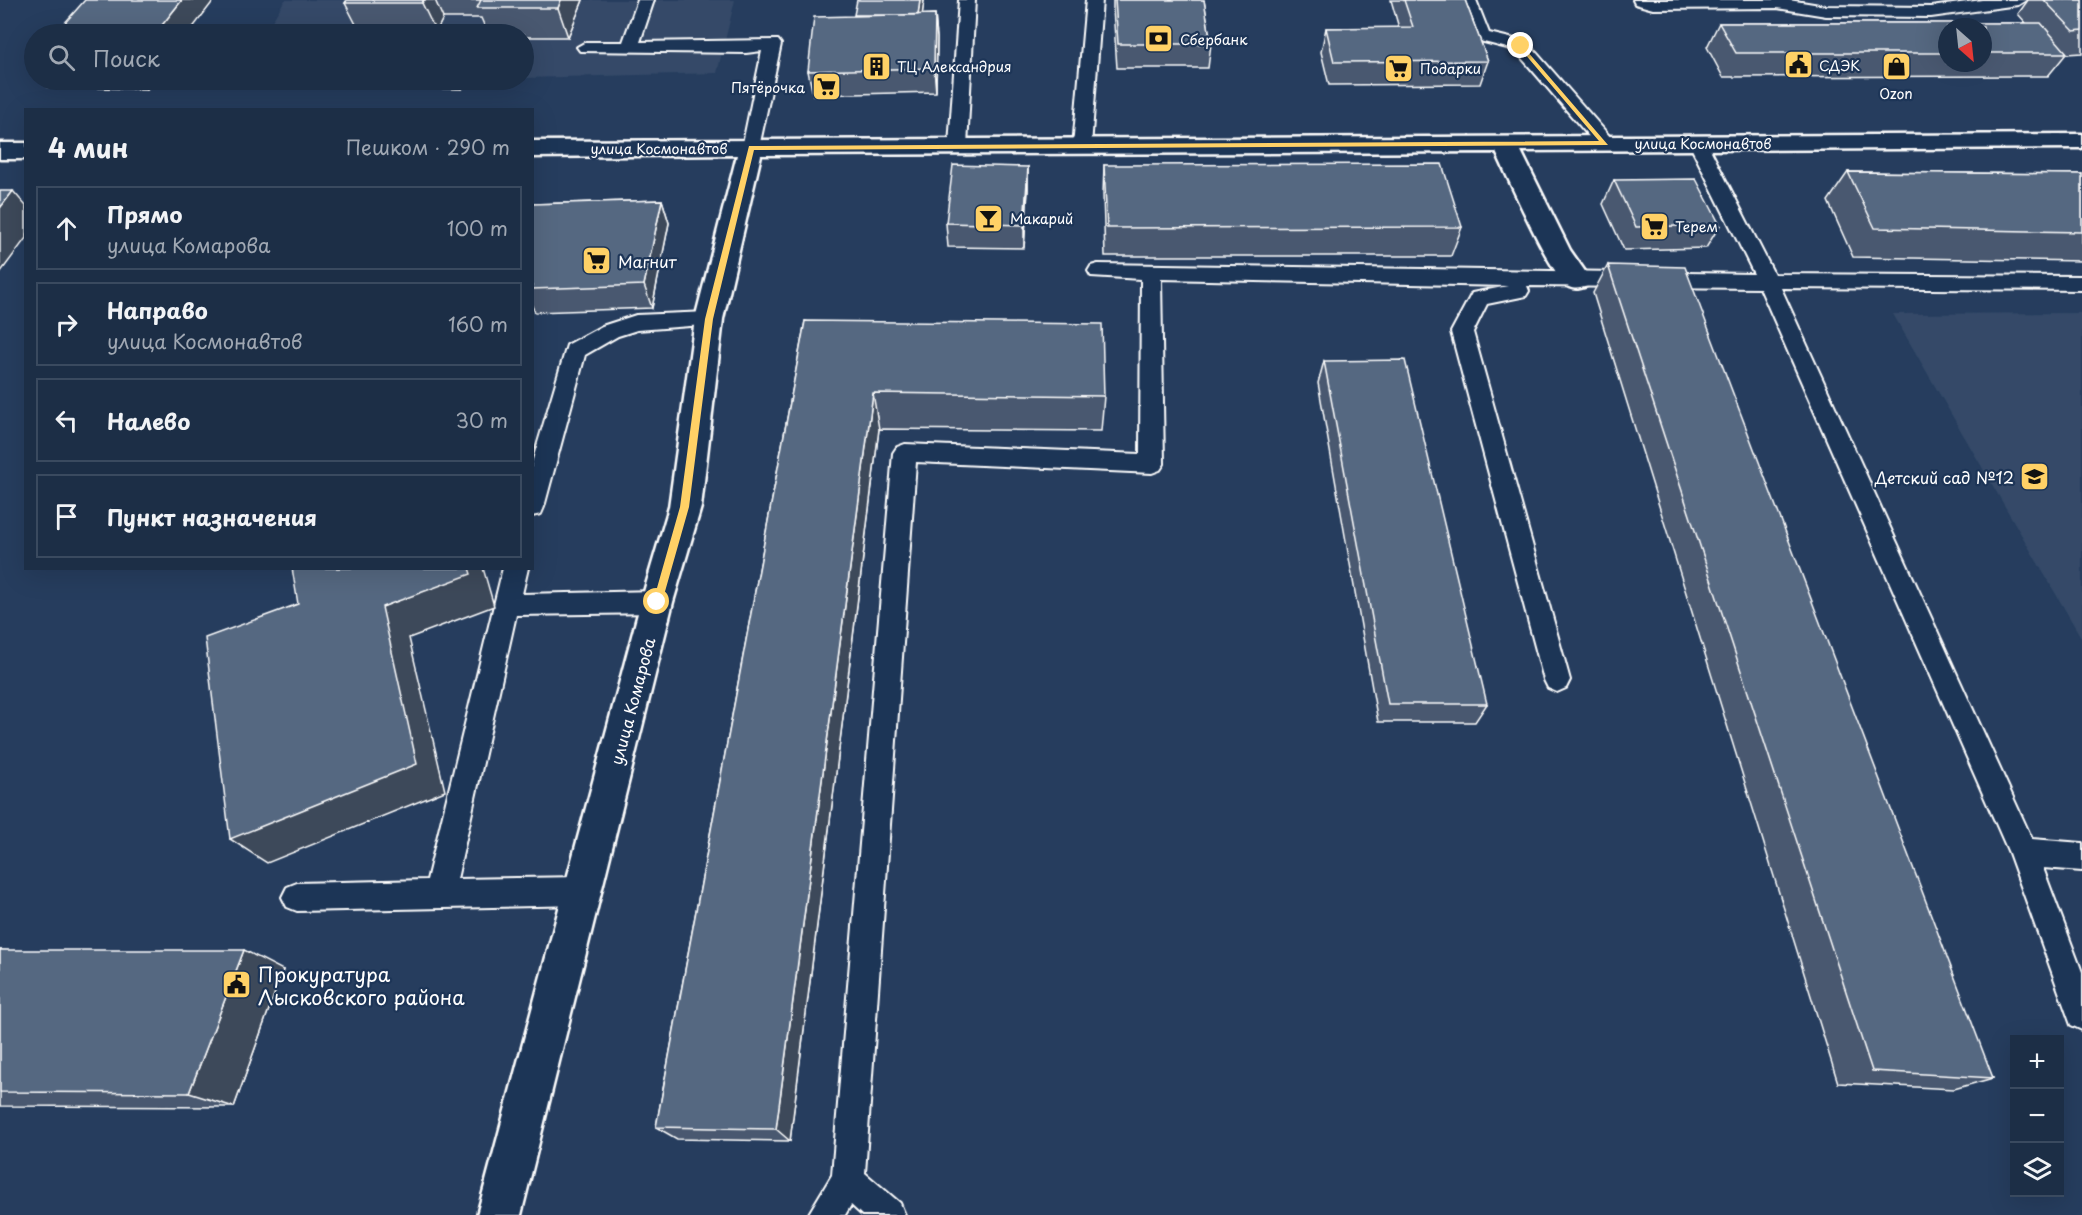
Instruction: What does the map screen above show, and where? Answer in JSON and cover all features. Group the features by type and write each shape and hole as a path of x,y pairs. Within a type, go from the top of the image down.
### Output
{"street":[{"name":"улица Космонавтов","path":"534,149 2082,141"},
{"path":"1505,144 1558,253 1578,280"},
{"name":"улица Комарова","path":"499,1215 657,602 685,507 709,319 751,148"},
{"path":"0,151 24,151"}],"lane":[{"path":"630,47 646,0"},
{"path":"958,147 967,0"},
{"path":"1082,146 1094,0"},
{"path":"1468,0 1482,36 1521,46 1605,143"},
{"path":"1648,1 1776,2 1826,11 1931,12 2018,0"},
{"path":"586,47 746,48 772,44 751,148"},
{"path":"1698,143 1767,280 2023,852 2082,1014"},
{"path":"1098,271 1151,274 1578,280 2082,283"},
{"path":"825,1215 848,1180 905,453 1152,464 1151,274"},
{"path":"1557,680 1462,332 1479,298 1578,280"},
{"path":"534,500 575,351 610,331 636,323 709,319"},
{"path":"439,892 515,570"},
{"path":"506,604 657,602"},
{"path":"2023,852 2082,856"},
{"path":"297,897 439,892 583,891"},
{"path":"848,1180 888,1215"}],"shaded area":[{"path":"285,0 735,0 717,73 534,78 534,24 270,24"},
{"name":"Детский сад №12","path":"2082,313 2082,639 1893,314"}],"building":[{"path":"85,0 182,0 163,24 64,24"},
{"path":"347,0 424,0 422,3 345,3"},
{"path":"481,0 561,0 558,8 477,8"},
{"path":"857,0 920,0 918,15 854,15"},
{"path":"1115,0 1204,0 1211,44 1118,44"},
{"path":"1404,0 1465,0 1488,61 1334,62 1326,28 1413,27"},
{"path":"2044,0 2082,0 2082,30 2074,31"},
{"path":"935,14 934,68 808,71 814,17"},
{"path":"1719,23 1938,23 1938,53 1736,53"},
{"path":"1992,23 2041,23 2067,53 1992,53"},
{"path":"1442,164 1462,227 1107,228 1104,165"},
{"path":"953,165 1028,167 1024,225 946,223"},
{"path":"1848,172 2082,174 2082,232 1875,228"},
{"path":"1696,179 1720,225 1636,227 1614,180"},
{"path":"0,191 13,191 0,208"},
{"name":"Магнит","path":"662,200 644,285 534,289 534,204"},
{"path":"1608,265 1685,267 1993,1078 1872,1071"},
{"path":"805,321 1102,324 1104,396 873,393 776,1129 656,1127"},
{"path":"1405,360 1487,704 1388,704 1324,361"},
{"path":"292,570 470,570 471,574 382,607 417,764 230,839 205,638 298,604"},
{"path":"0,950 244,950 189,1093 0,1092"}],"place":[{"name":"Сбербанк","path":"1159,39"},
{"name":"СДЭК","path":"1798,65"},
{"name":"ТЦ Александрия","path":"876,66"},
{"name":"Ozon","path":"1896,66"},
{"name":"Подарки","path":"1399,68"},
{"name":"Пятёрочка","path":"826,87"},
{"name":"Макарий","path":"989,218"},
{"name":"Терем","path":"1654,226"},
{"name":"Магнит","path":"597,261"},
{"name":"Детский сад №12","path":"2035,477"},
{"name":"Прокуратура Лысковского района","path":"237,985"}],"route":[{"path":"657,602 685,507 709,319 751,148 1605,143 1521,46"}]}
